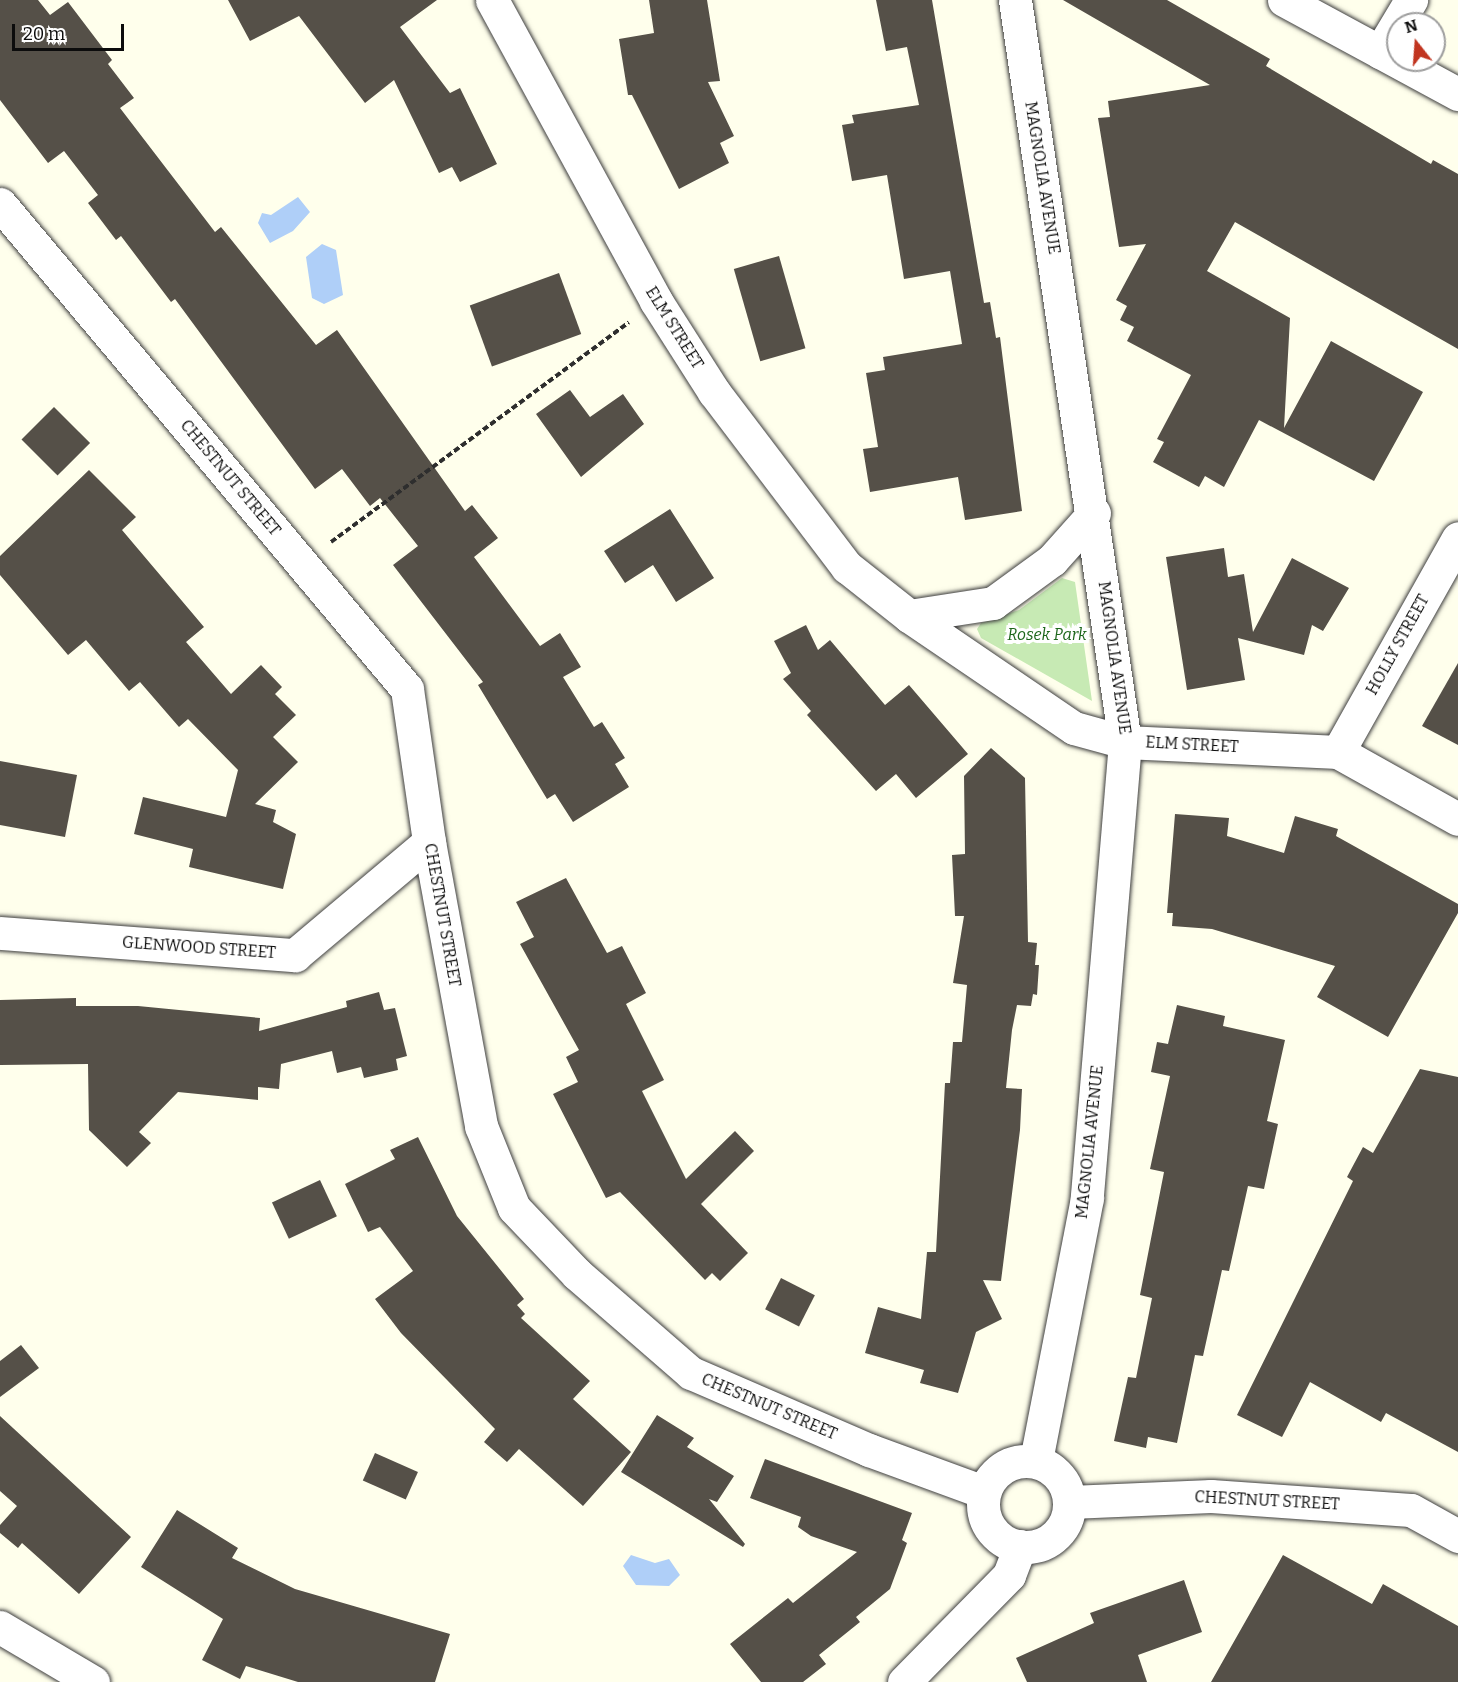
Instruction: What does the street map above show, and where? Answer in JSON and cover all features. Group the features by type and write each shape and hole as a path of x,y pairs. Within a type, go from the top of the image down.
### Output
{"street":[{"name":"ELM STREET","path":"492,0 656,301 714,392 847,567 909,616 1074,728 1125,742 1338,752 1458,819"},
{"name":"MAGNOLIA AVENUE","path":"1015,0 1094,513 1125,742 1087,1198 1036,1461"},
{"path":"1284,0 1458,94"},
{"path":"1380,52 1411,0"},
{"name":"CHESTNUT STREET","path":"2,212 407,689 429,842 481,1126 514,1208 577,1274 691,1373 869,1450 984,1492"},
{"path":"909,616 993,603 1052,560 1094,513"},
{"name":"HOLLY STREET","path":"1338,752 1458,538"},
{"name":"GLENWOOD STREET","path":"0,933 295,956 429,842"},
{"path":"1014,1461 1036,1461 1060,1476 1070,1502 1060,1530 1042,1543 1020,1546 994,1534 986,1521 984,1492 995,1473 1014,1461"},
{"name":"CHESTNUT STREET","path":"1070,1502 1211,1496 1411,1510 1458,1536"},
{"path":"904,1682 1009,1575 1020,1546"},
{"path":"0,1628 93,1682"}],"path":[{"path":"302,564 613,334"}],"green space":[{"name":"Rosek Park","path":"1062,578 1075,582 1092,701 981,638 977,629 981,623 1019,610"}],"water":[{"path":"298,197 310,212 293,231 270,243 258,223 262,213 271,215"},
{"path":"322,244 336,250 343,295 324,304 312,298 306,257"},
{"path":"631,1555 655,1563 669,1559 680,1575 669,1586 636,1585 623,1566"}],"building":[{"path":"0,0 38,0 50,15 68,2 112,60 108,64 134,98 120,108 215,232 221,227 316,345 337,330 465,511 472,505 498,538 474,557 540,646 560,633 581,667 563,677 594,727 602,722 625,758 615,764 629,787 573,822 555,794 547,799 478,685 483,682 393,565 418,546 380,498 370,506 342,469 315,489 175,299 171,302 121,236 116,240 88,203 98,195 64,151 48,163 0,100"},
{"path":"228,0 437,0 400,27 450,93 460,88 497,164 460,182 452,167 439,173 394,80 365,103 299,16 250,41"},
{"path":"649,0 707,0 720,81 708,82 734,136 720,143 729,163 679,189 632,95 628,95 619,39 654,33"},
{"path":"876,0 932,0 984,303 990,302 996,338 1000,337 1022,511 965,520 958,477 870,492 863,449 878,447 866,373 885,370 883,357 962,344 950,271 904,279 887,175 852,181 842,125 854,123 852,115 919,105 907,47 886,51"},
{"path":"1063,0 1167,0 1270,59 1266,66 1431,164 1433,160 1458,174 1458,349 1235,222 1207,271 1290,318 1284,428 1331,341 1423,392 1374,481 1259,420 1224,487 1205,476 1199,487 1153,462 1164,442 1157,439 1191,375 1127,341 1134,327 1120,320 1127,306 1116,300 1146,244 1119,247 1098,118 1110,117 1108,101 1210,85"},
{"path":"779,256 805,348 760,361 734,269"},
{"path":"559,273 581,334 492,367 470,305"},
{"path":"570,390 590,417 623,394 644,424 581,477 536,414"},
{"path":"54,407 90,443 58,476 21,440"},
{"path":"89,470 136,517 122,530 204,627 186,642 231,694 261,665 282,687 275,694 296,715 273,737 298,762 255,804 276,810 273,822 296,834 283,889 189,867 193,849 134,834 143,797 226,817 238,770 188,719 179,727 140,682 129,691 86,640 68,655 0,575 0,556"},
{"path":"670,509 714,578 676,602 653,565 625,583 604,551"},
{"path":"1224,548 1228,577 1244,574 1253,632 1292,558 1349,588 1323,631 1312,625 1304,655 1238,638 1245,680 1187,690 1166,557"},
{"path":"806,625 818,650 830,640 885,705 909,685 968,754 916,798 896,774 876,791 807,715 811,711 783,679 791,673 774,641"},
{"path":"1458,663 1458,745 1422,726"},
{"path":"991,748 1025,778 1028,942 1037,943 1035,965 1039,965 1037,995 1033,994 1031,1006 1017,1005 1012,1030 1006,1088 1022,1089 1020,1130 1001,1281 983,1280 1002,1319 976,1332 958,1393 920,1383 924,1370 865,1353 878,1307 921,1319 927,1252 936,1252 945,1083 950,1083 953,1042 962,1042 967,985 953,983 964,916 955,916 952,855 965,854 964,776"},
{"path":"0,761 77,775 65,837 0,825"},
{"path":"1175,814 1229,818 1227,836 1284,853 1295,816 1338,829 1336,836 1458,904 1458,913 1388,1037 1317,997 1335,966 1212,929 1172,926 1173,913 1167,913"},
{"path":"566,878 607,953 622,946 646,993 626,1004 664,1080 642,1091 686,1179 735,1131 754,1151 701,1204 748,1253 720,1281 712,1273 705,1280 620,1192 606,1198 553,1094 578,1082 566,1057 579,1050 520,944 534,937 516,902"},
{"path":"379,992 384,1010 395,1008 407,1056 396,1059 398,1070 364,1078 361,1067 337,1073 332,1051 281,1064 279,1089 258,1087 258,1100 178,1092 139,1132 151,1143 127,1167 89,1130 88,1064 0,1065 0,1000 76,998 76,1006 138,1006 260,1018 259,1031 347,1007 346,1001"},
{"path":"1177,1005 1225,1016 1223,1026 1285,1040 1267,1121 1278,1124 1264,1189 1248,1186 1229,1271 1222,1270 1203,1356 1195,1355 1177,1443 1148,1437 1146,1448 1114,1441 1128,1377 1136,1378 1152,1298 1140,1295 1164,1172 1150,1169 1170,1076 1151,1072 1157,1042 1168,1044"},
{"path":"1420,1069 1458,1077 1458,1452 1386,1413 1381,1422 1310,1382 1282,1437 1237,1415 1353,1181 1347,1177 1363,1147 1373,1153"},
{"path":"418,1137 457,1216 524,1299 517,1305 525,1314 521,1318 590,1381 573,1399 631,1452 583,1506 519,1449 507,1462 484,1442 495,1429 401,1333 375,1299 413,1271 380,1227 368,1232 345,1184 395,1159 390,1150"},
{"path":"320,1180 337,1216 289,1239 272,1202"},
{"path":"781,1278 815,1295 799,1326 765,1309"},
{"path":"21,1345 39,1368 0,1397 0,1361"},
{"path":"657,1415 694,1438 687,1447 734,1476 717,1502 709,1499 745,1544 743,1547 621,1472"},
{"path":"0,1416 131,1537 79,1594 22,1543 18,1548 0,1533 0,1525 17,1506 0,1491"},
{"path":"375,1453 418,1472 406,1500 363,1480"},
{"path":"765,1459 912,1513 902,1540 907,1543 890,1589 856,1617 860,1622 819,1655 826,1664 803,1682 761,1682 730,1644 788,1598 793,1603 857,1552 811,1536 798,1527 801,1517 750,1498"},
{"path":"177,1510 238,1548 232,1558 295,1589 450,1634 435,1682 298,1682 246,1666 240,1679 202,1660 223,1619 141,1567"},
{"path":"1283,1555 1372,1604 1383,1584 1458,1626 1458,1682 1211,1682"},
{"path":"1184,1580 1202,1632 1138,1655 1147,1682 1027,1682 1016,1658 1094,1623 1090,1613"}]}
